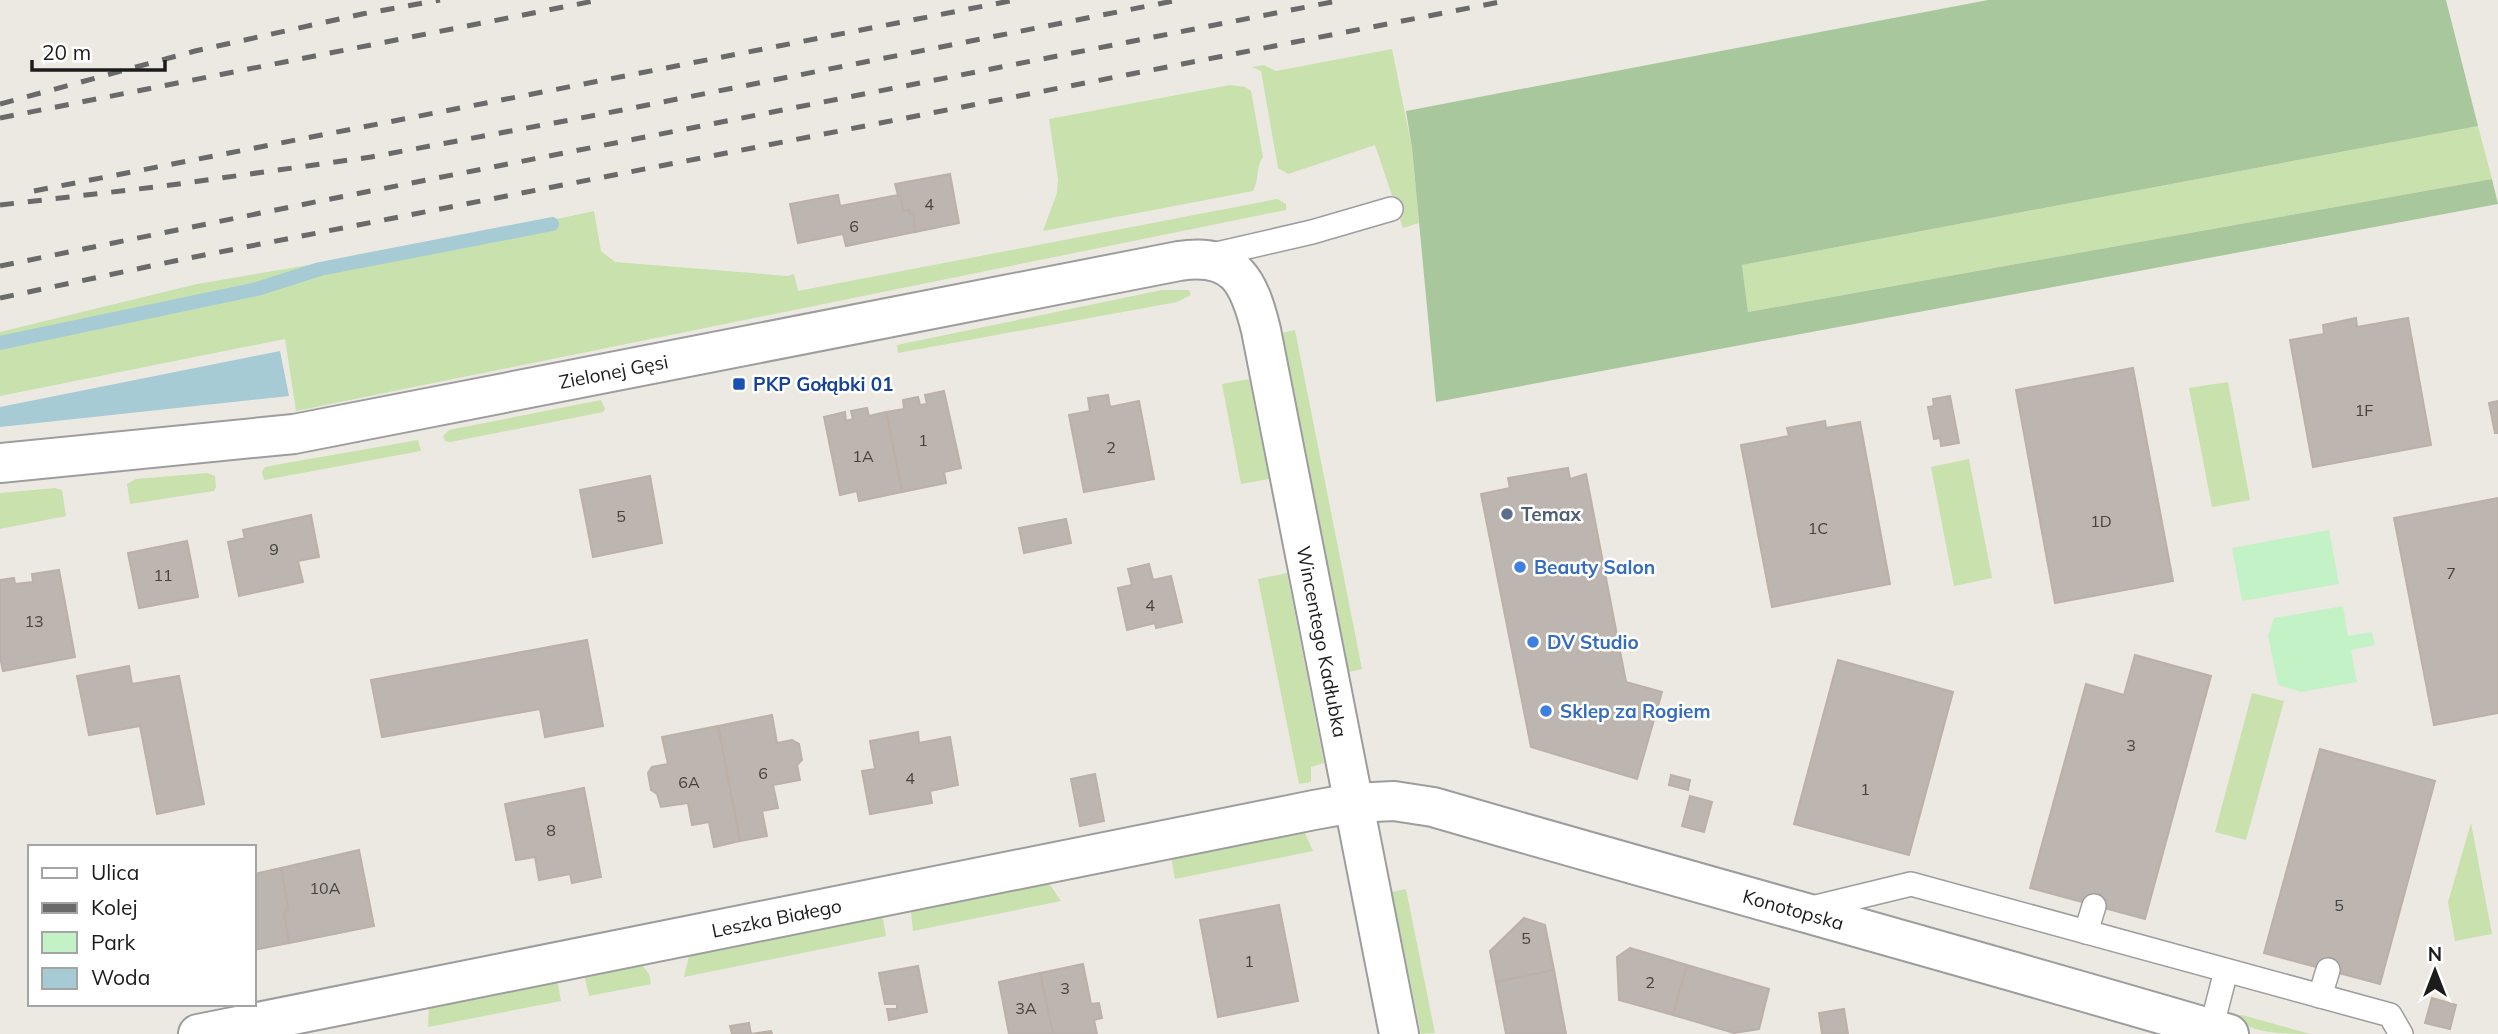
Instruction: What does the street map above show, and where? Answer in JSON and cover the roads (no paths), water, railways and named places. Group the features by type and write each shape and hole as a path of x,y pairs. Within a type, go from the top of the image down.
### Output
{"street":[{"name":"Zielonej Gęsi","path":"0,463 294,435 1210,261"},
{"name":"Wincentego Kadłubka","path":"1210,261 1240,275 1250,290 1258,321 1399,1034"},
{"name":"Konotopska","path":"1353,803 1394,801 1433,807 2220,1031"},
{"name":"Leszka Białego","path":"198,1034 1353,803"}],"lane":[{"path":"1210,261 1391,209"},
{"path":"1800,911 1911,884 2389,1015 2401,1034"},
{"path":"2086,932 2094,906"},
{"path":"2320,996 2328,970"},
{"path":"2220,1031 2227,971"}],"water":[{"path":"280,351 289,396 0,427 0,407"}],"waterway":[{"path":"0,343 257,289 320,269 552,224"}],"railway":[{"path":"0,104 195,51 362,14 440,0"},
{"path":"0,118 599,0"},
{"path":"34,191 1015,0"},
{"path":"0,205 164,186 371,157 1178,0"},
{"path":"0,266 1342,0"},
{"path":"0,298 184,259 1510,0"}],"place":[{"name":"PKP Gołąbki 01","path":"739,384"},
{"name":"Temax","path":"1507,514"},
{"name":"Beauty Salon","path":"1520,567"},
{"name":"DV Studio","path":"1533,642"},
{"name":"Sklep za Rogiem","path":"1546,711"}]}
